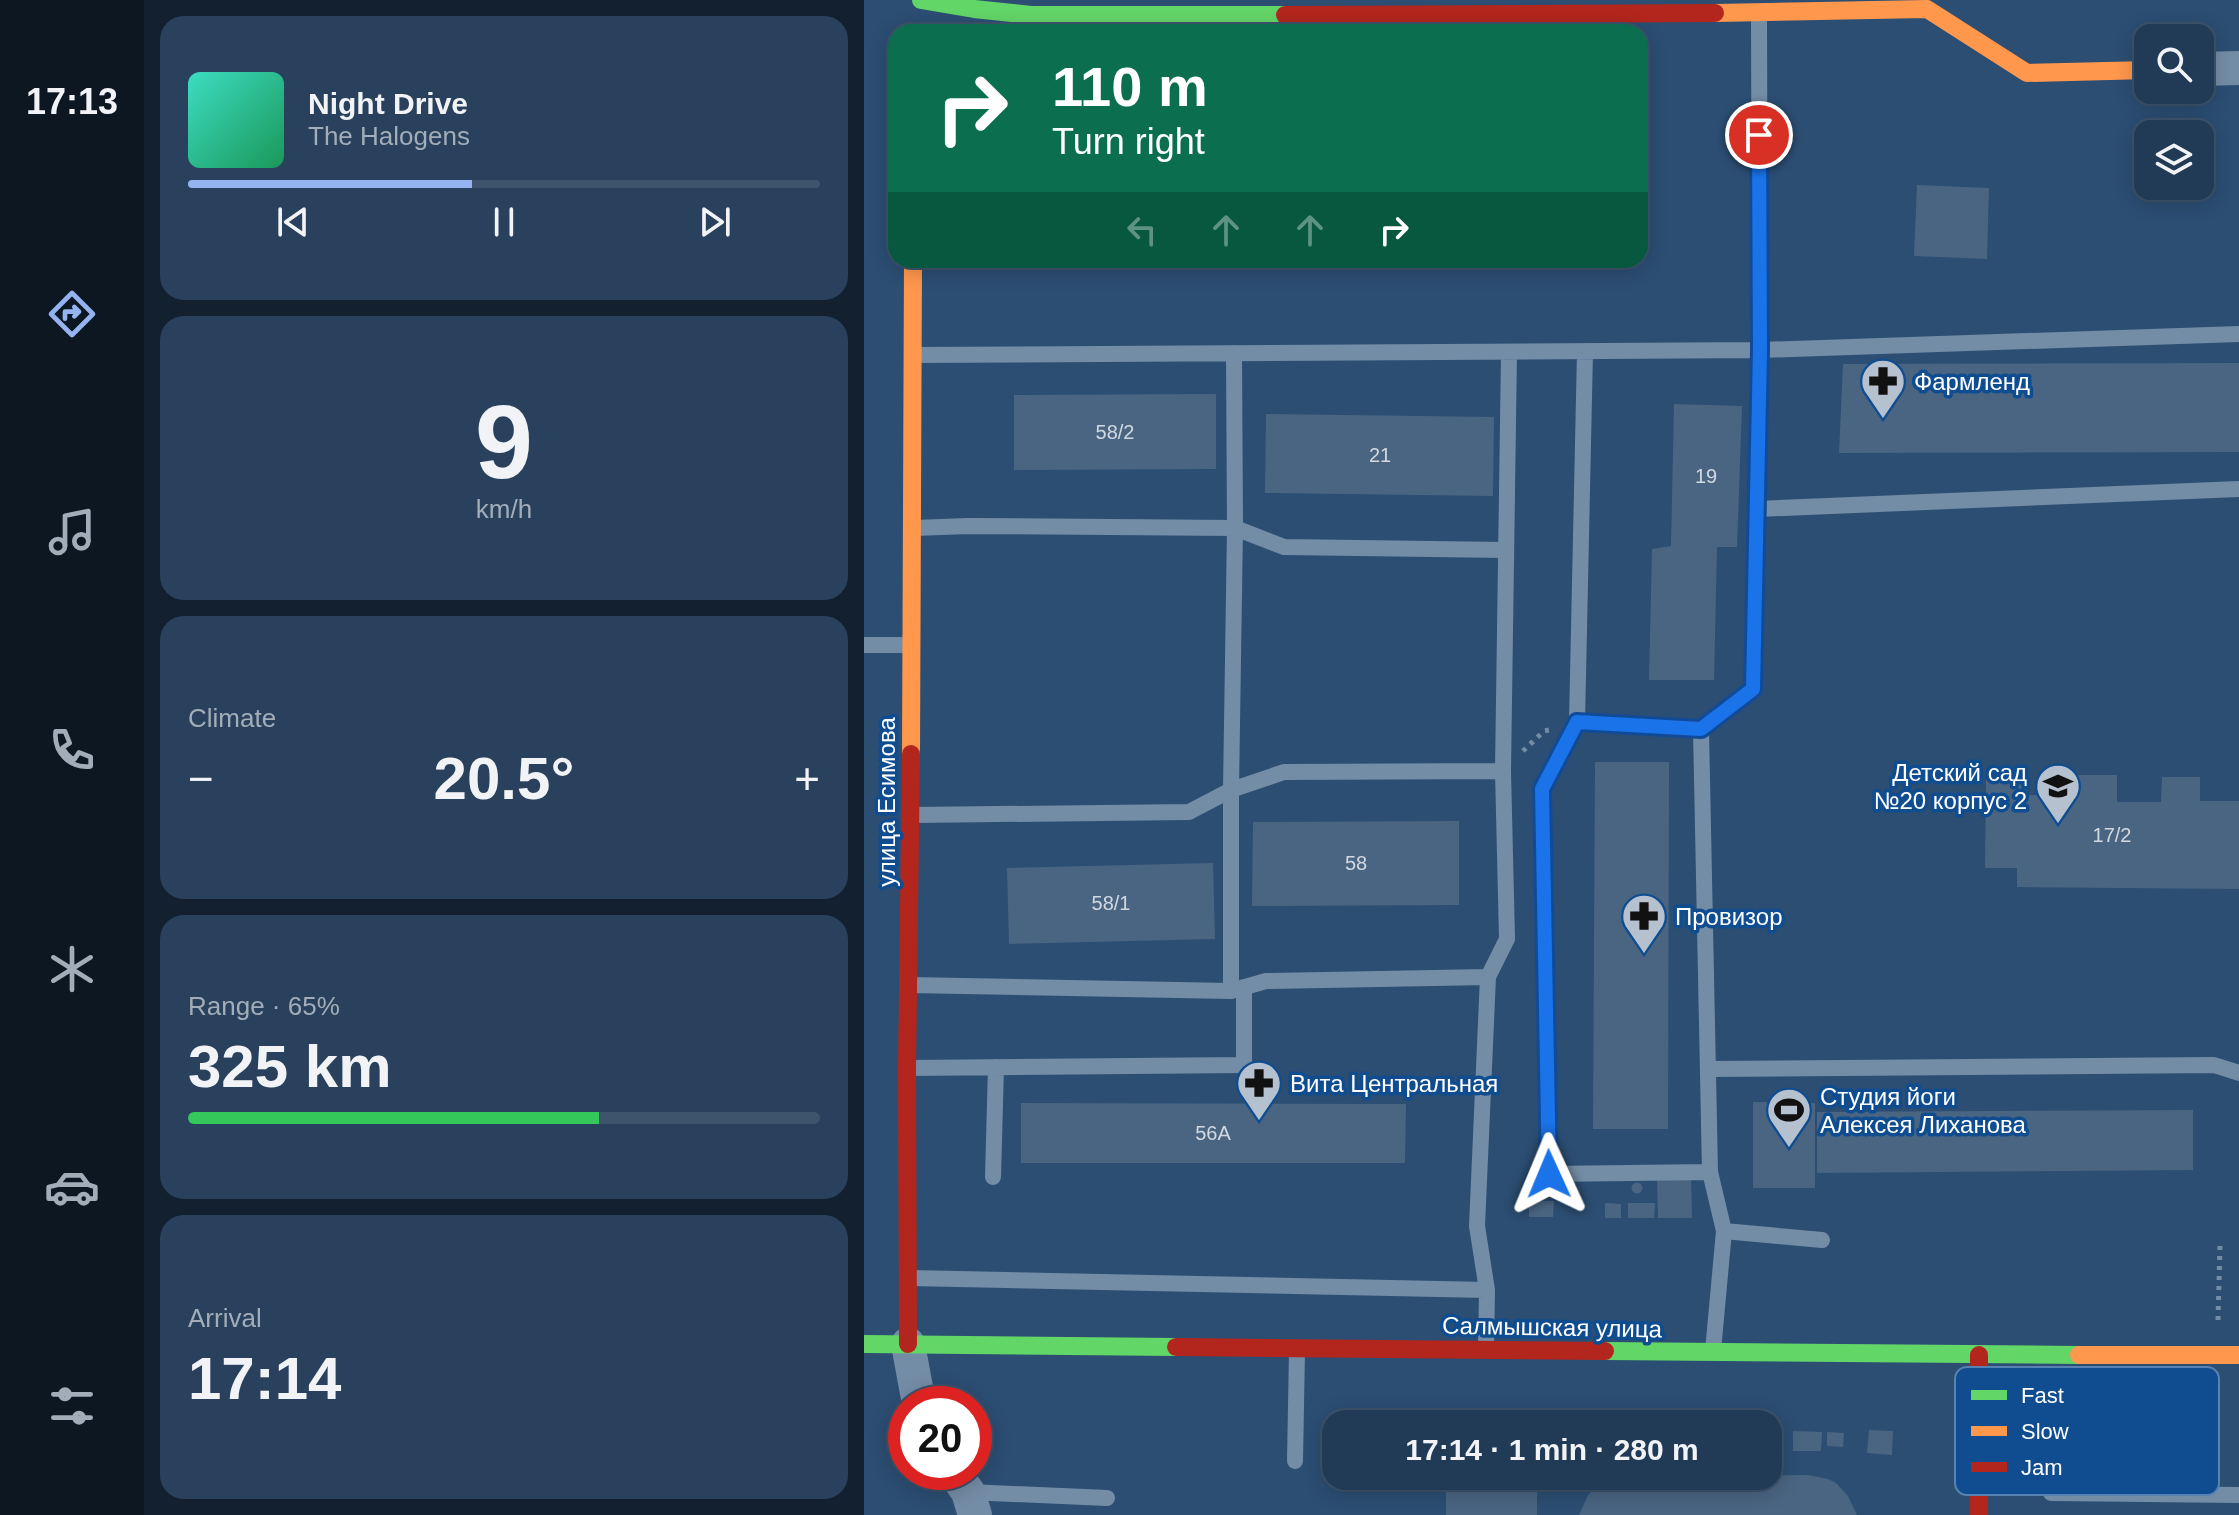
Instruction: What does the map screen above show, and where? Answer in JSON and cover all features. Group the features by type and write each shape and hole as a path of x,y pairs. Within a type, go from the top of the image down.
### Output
{"street":[{"path":"917,21 920,0 1031,15 1660,14 1927,5 2027,73 2134,70"},
{"path":"2214,69 2239,68"},
{"name":"улица Есимова","path":"908,1344 913,268"},
{"name":"Салмышская улица","path":"864,1344 2239,1355"},
{"path":"908,1344 916,1386"},
{"path":"1979,1355 1979,1367"}],"lane":[{"path":"1577,722 1701,729 1753,689 1760,350 1759,12"},
{"path":"913,355 1760,350 2239,334"},
{"path":"1585,351 1577,722 1542,789 1549,1174 1710,1172"},
{"path":"1486,1350 1487,1290 1477,1226 1488,977 1507,939 1503,771 1509,352"},
{"path":"907,1068 1244,1065 1237,989 1231,790 1234,353"},
{"path":"1757,509 2239,489"},
{"path":"912,529 968,526 1235,528 1284,547 1505,550"},
{"path":"864,645 911,645"},
{"path":"1701,729 1710,1172 1724,1231 1713,1353"},
{"path":"911,815 1189,812 1231,790 1284,772 1503,771"},
{"path":"908,985 1237,989 1266,981 1488,977"},
{"path":"1708,1069 2214,1065 2239,1073"},
{"path":"993,1177 996,1067"},
{"path":"1724,1231 1822,1240"},
{"path":"909,1278 1487,1290"},
{"path":"1295,1461 1297,1349"},
{"path":"966,1493 1107,1498"},
{"path":"2219,1495 2239,1495"}],"building":[{"path":"1917,185 1989,188 1987,259 1914,256"},
{"path":"2239,363 2239,452 1839,453 1843,364"},
{"path":"1216,394 1216,469 1014,470 1014,395"},
{"path":"1674,404 1742,406 1737,547 1717,547 1714,680 1649,680 1652,549 1671,546"},
{"path":"1266,414 1494,417 1493,496 1265,493"},
{"path":"1595,762 1669,762 1668,1129 1593,1129"},
{"path":"2073,775 2117,775 2117,802 2161,802 2162,777 2200,777 2200,801 2239,801 2239,889 2017,887 2017,868 1985,868 1986,776 2028,776 2027,795 2073,796"},
{"path":"1459,821 1459,905 1252,906 1253,822"},
{"path":"1213,863 1215,939 1009,944 1007,868"},
{"path":"1753,1102 1815,1103 1815,1188 1753,1188"},
{"path":"1021,1103 1406,1104 1405,1163 1021,1163"},
{"path":"2193,1110 2193,1170 1817,1173 1817,1112"},
{"path":"1657,1176 1691,1176 1692,1218 1658,1218"},
{"path":"1637,1183 1642,1188 1637,1193 1632,1188"},
{"path":"1529,1201 1554,1201 1553,1217 1529,1217"},
{"path":"1605,1203 1621,1204 1621,1218 1605,1218"},
{"path":"1628,1203 1655,1203 1654,1218 1628,1218"},
{"path":"1869,1430 1893,1431 1892,1455 1867,1453"},
{"path":"1793,1431 1822,1432 1821,1451 1793,1451"},
{"path":"1827,1432 1844,1433 1843,1447 1827,1446"},
{"path":"1782,1475 1808,1475 1836,1483 1848,1496 1857,1515 1579,1515 1594,1490 1782,1490"},
{"path":"1446,1490 1537,1490 1537,1515 1446,1515"}],"traffic: fast":[{"path":"921,0 1031,15 1285,15"},
{"path":"864,1344 1176,1347"},
{"path":"1605,1351 2079,1355"}],"traffic: slow":[{"path":"1715,13 1927,9 2027,73 2134,70"},
{"path":"911,754 913,268"},
{"path":"2079,1355 2239,1355"}],"traffic: jam":[{"path":"1285,15 1715,13"},
{"path":"908,1344 907,1068 911,754"},
{"path":"1176,1347 1605,1351"},
{"path":"1979,1355 1979,1367"},
{"path":"1979,1495 1979,1515"}],"place":[{"name":"Фармленд","path":"1883,420"},
{"name":"Детский сад №20 корпус 2","path":"2058,825"},
{"name":"Провизор","path":"1644,955"},
{"name":"Вита Центральная","path":"1259,1122"},
{"name":"Студия йоги Алексея Лиханова","path":"1789,1149"}],"route":[{"path":"1549,1174 1542,789 1577,722 1701,729 1753,689 1760,350 1759,135"}]}
